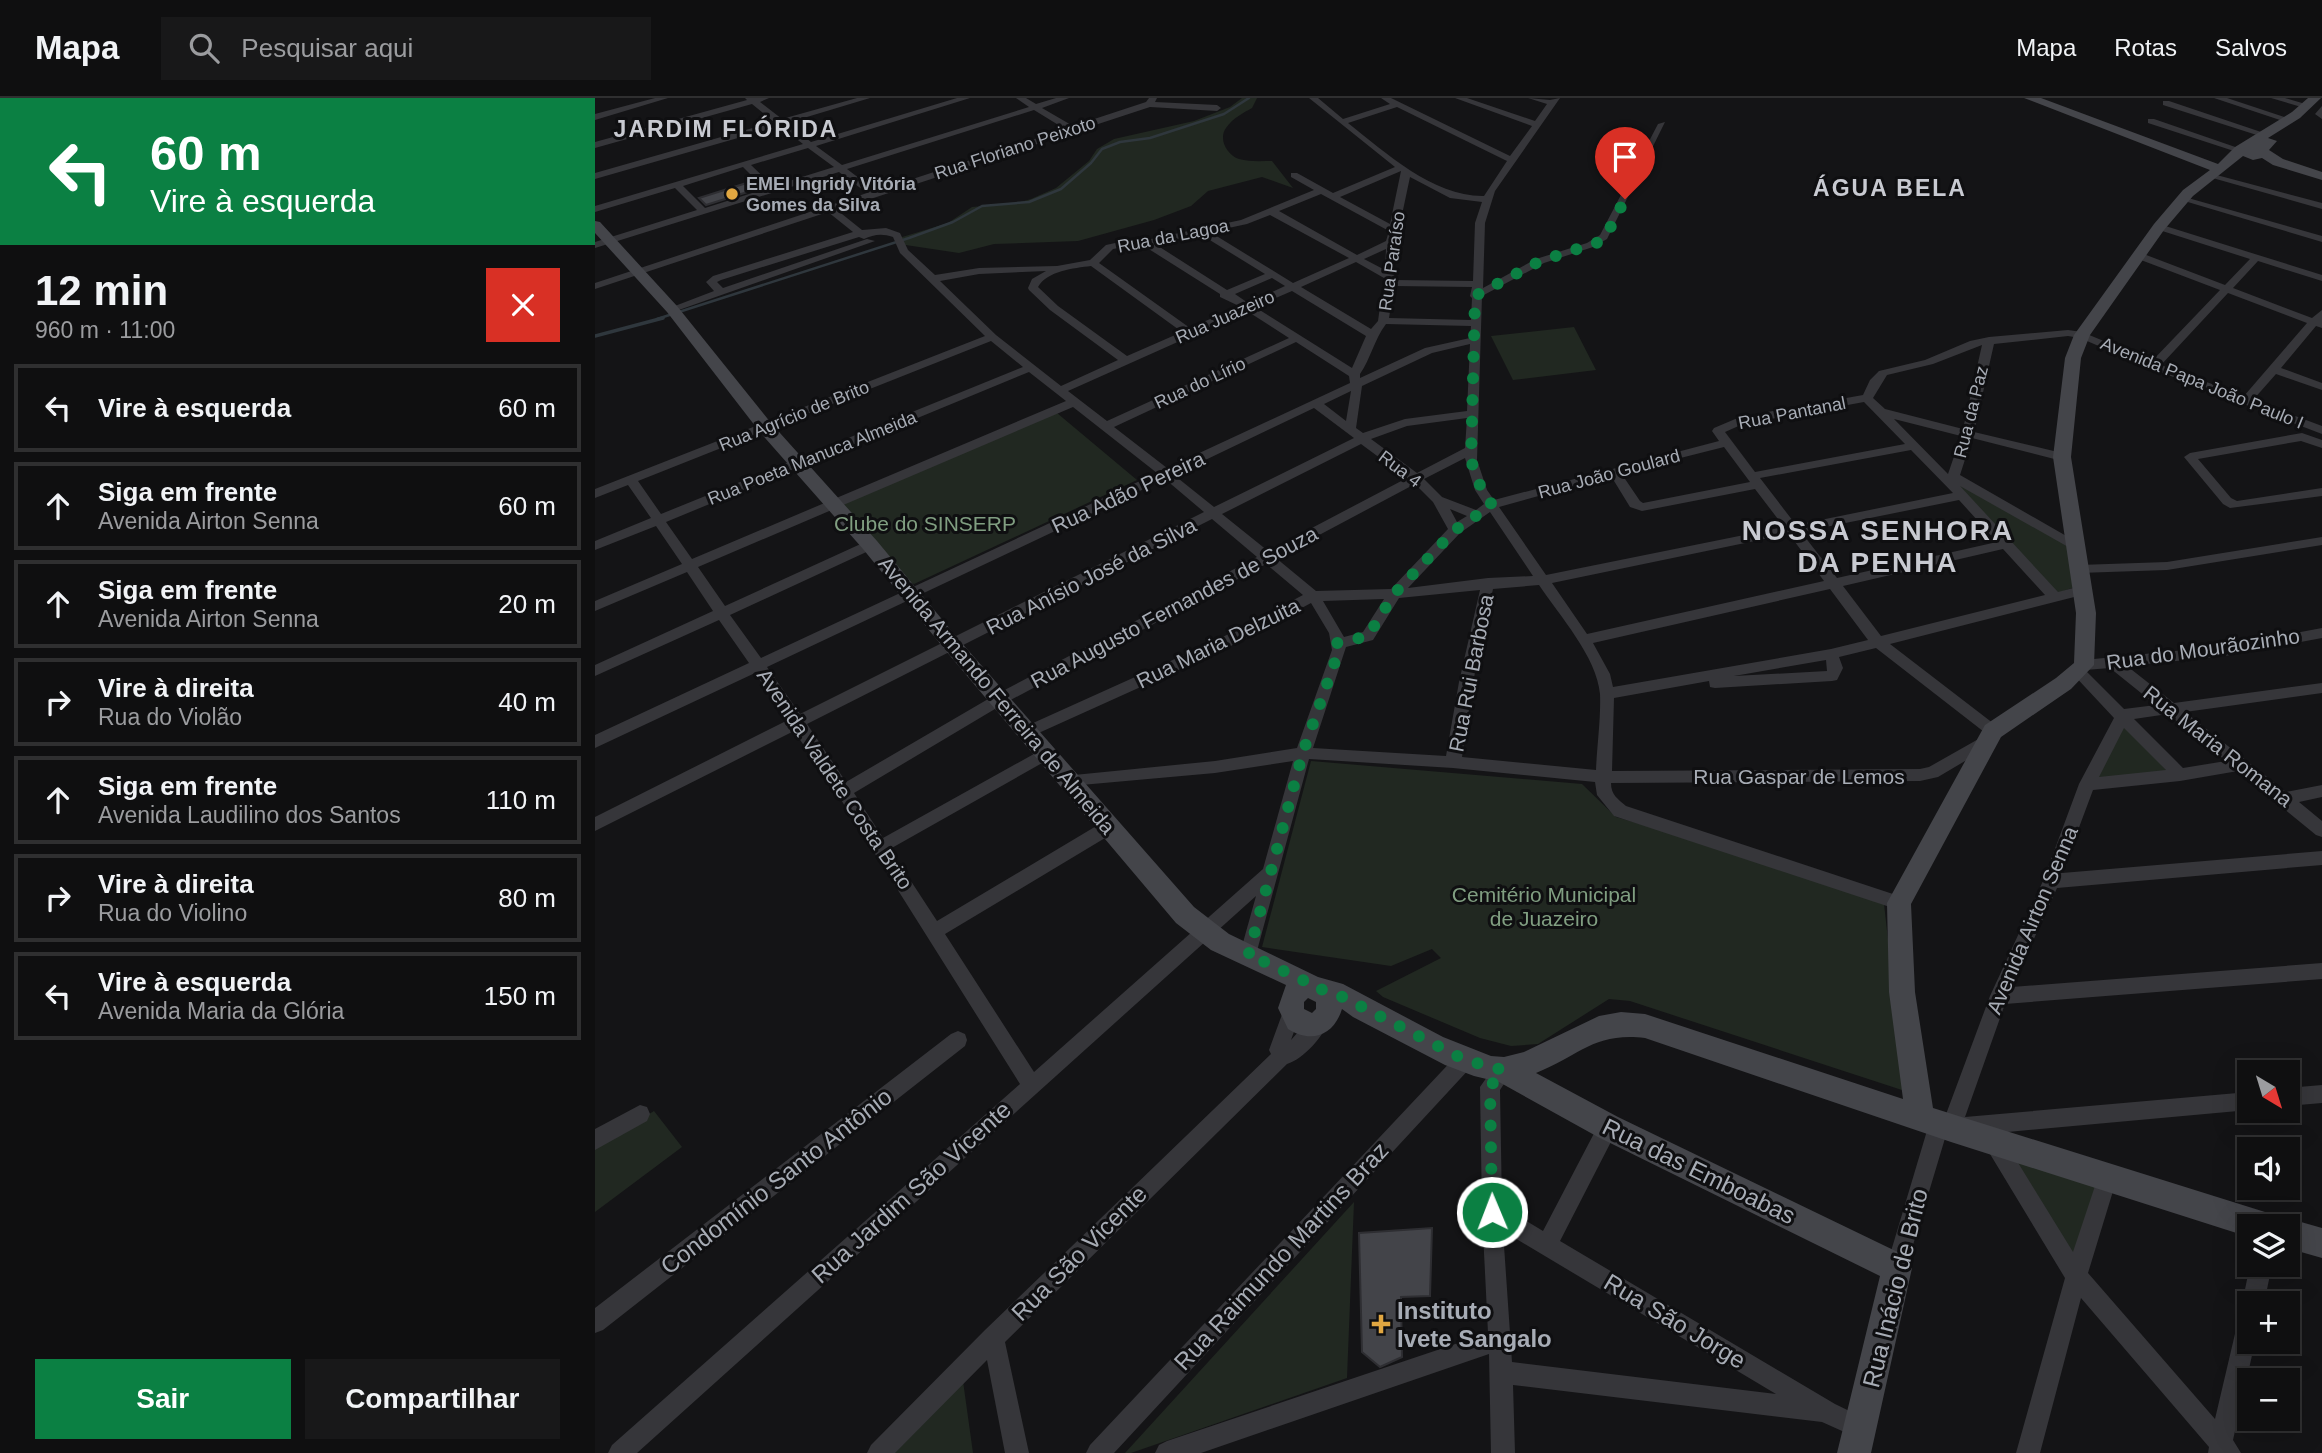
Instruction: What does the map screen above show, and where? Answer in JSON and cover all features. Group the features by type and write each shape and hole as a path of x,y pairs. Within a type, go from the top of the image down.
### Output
{"street":[{"path":"595,117 664,98"},
{"path":"595,145 765,98"},
{"path":"595,176 866,98"},
{"path":"595,209 966,98"},
{"path":"1020,98 1073,130"},
{"path":"602,243 1065,98"},
{"path":"1202,107 1208,98"},
{"path":"1313,98 1405,169 1452,196 1486,199"},
{"path":"1385,98 1511,160"},
{"path":"1459,98 1537,125"},
{"path":"1532,98 1554,101 1486,199 1480,223 1470,450 1477,480 1584,640 1602,674 1607,694 1603,791 1609,801 1620,810 1899,903"},
{"path":"2030,98 2322,206"},
{"path":"2218,98 2301,110"},
{"path":"2275,98 2301,110"},
{"path":"751,100 874,194"},
{"path":"1151,101 1217,108"},
{"name":"Rua Floriano Peixoto","path":"595,286 1073,130 1151,101"},
{"path":"2134,138 2169,101 2266,135"},
{"path":"1342,122 1396,105"},
{"path":"2322,109 2319,114 2322,116"},
{"path":"2248,151 2301,110"},
{"path":"2180,775 2081,668 2086,614 2062,457 2073,358 2082,335 2137,255 2184,198 2219,170 2292,125 2301,110"},
{"path":"2151,121 2316,174"},
{"path":"1271,211 1357,258 1389,280 1476,290 1540,261 1602,239 1662,124"},
{"path":"745,164 772,190"},
{"path":"1332,197 1405,169"},
{"name":"Rua Paraíso","path":"1350,430 1356,383 1373,335 1383,321 1391,243 1405,169"},
{"path":"1294,175 1395,231"},
{"path":"677,184 703,211"},
{"name":"Rua da Lagoa","path":"1127,361 1053,308 1033,288 1036,281 1060,268 1093,263 1110,247 1146,243 1244,222 1320,191"},
{"path":"2184,198 2322,239"},
{"path":"595,225 602,243 639,272 675,313 720,292 870,241 831,210"},
{"path":"2159,227 2322,278"},
{"path":"1201,231 1373,335"},
{"path":"720,292 711,282 717,278 860,233 893,233 900,240 904,251 992,337 1072,403 1166,474 1313,596 1336,633 1339,650 1303,752 1248,957"},
{"path":"1146,243 1224,295 1297,338 1356,383"},
{"name":"Rua Juazeiro","path":"1058,391 1391,243"},
{"path":"2137,255 2318,324"},
{"path":"2154,366 2256,258"},
{"path":"1093,263 1190,333"},
{"path":"932,279 979,271 1060,268"},
{"path":"1224,295 1273,274"},
{"name":"Avenida Armando Ferreira de Almeida","path":"675,313 765,427 870,545 1109,827 1203,931 1248,957"},
{"path":"2246,401 2273,369 2318,324 2322,313"},
{"path":"1383,321 1475,323"},
{"path":"2075,545 1952,481 1911,446 1867,398 1876,380 1883,373 1929,362 1989,340 2057,332 2082,335"},
{"name":"Avenida Papa João Paulo I","path":"2082,335 2154,366 2322,430"},
{"name":"Rua Agrício de Brito","path":"595,494 992,337"},
{"name":"Rua do Lírio","path":"1104,428 1297,338"},
{"name":"Rua Adão Pereira","path":"595,742 1356,383 1402,367 1407,361 1434,349 1475,340"},
{"name":"Rua da Paz","path":"1952,481 1968,433 1989,340"},
{"name":"Rua Poeta Manuca Almeida","path":"595,546 1029,368"},
{"path":"2273,369 2322,387"},
{"name":"Rua Pantanal","path":"1722,437 1740,421 1867,398"},
{"path":"595,606 1072,403"},
{"path":"1316,404 1361,440"},
{"path":"1881,412 2062,457"},
{"name":"Rua Anísio José da Silva","path":"595,824 1361,440 1405,423 1471,414"},
{"path":"1722,437 1794,528 1878,642 1990,736"},
{"name":"Rua João Goulard","path":"1337,643 1368,636 1394,594 1455,530 1492,505 1722,437"},
{"path":"2322,443 2302,437 2190,457 2227,501 2235,505 2322,492"},
{"name":"Rua 4","path":"1361,440 1414,477 1439,500 1455,530"},
{"path":"1614,471 1635,504 1642,507 1911,446"},
{"name":"Rua Augusto Fernandes de Souza","path":"844,791 1000,699 1265,557 1401,488 1414,477 1470,450"},
{"name":"Avenida Valdete Costa Brito","path":"631,480 844,791 936,930 1031,1084"},
{"path":"1952,481 2056,599"},
{"name":"Rua Maria Delzuita","path":"1027,732 1222,644 1313,596 1394,594 1488,583 1543,580 1962,495"},
{"name":"Rua 4","path":"1439,500 1477,515"},
{"path":"2079,569 2167,566 2322,541"},
{"path":"1584,640 2005,544"},
{"path":"595,671 870,545"},
{"name":"Rua Rui Barbosa","path":"1453,762 1466,682 1488,583"},
{"path":"1607,694 1831,654 2081,591"},
{"name":"Rua do Mourãozinho","path":"2081,668 2225,651 2322,632"},
{"path":"1681,682 1748,683 1825,678 1836,673 1831,654"},
{"name":"Rua Maria Romana","path":"2113,663 2322,830"},
{"path":"1937,1123 1902,992 1899,903 1990,736 2014,713 2081,668"},
{"path":"2123,715 2322,688"},
{"name":"Avenida Airton Senna","path":"1937,1123 2051,881 2087,784 2123,715"},
{"name":"Rua Gaspar de Lemos","path":"1070,780 1215,767 1303,752 1453,762 1603,777 1927,775 1990,736"},
{"path":"880,847 1046,754"},
{"path":"2087,784 2180,775 2239,765"},
{"path":"2284,799 2322,790"},
{"path":"936,930 1109,827"},
{"path":"2051,881 2322,858"},
{"name":"Rua Jardim São Vicente","path":"620,1453 1270,873"},
{"path":"1248,957 1252,956 1295,976 1321,1003"},
{"path":"1248,957 1279,992 1290,1012"},
{"path":"1999,996 2322,971"},
{"path":"1282,1056 1278,1050 1293,996 1304,988 1321,1003"},
{"name":"Rua das Emboabas","path":"1321,1003 1356,1013 1362,1009 1465,1060 1503,1070 1608,1127 1897,1268"},
{"name":"Rua São Vicente","path":"879,1453 1282,1056 1289,1055 1318,1027 1321,1003"},
{"path":"1503,1453 1492,1212 1490,1087 1503,1070 1535,1060 1594,1031 1613,1025 1645,1026 1994,1142 2237,1218"},
{"name":"Condomínio Santo Antônio","path":"595,1322 958,1040"},
{"name":"Rua Raimundo Martins Braz","path":"1098,1453 1465,1060"},
{"path":"2300,1096 2322,1094"},
{"path":"1937,1123 2237,1102"},
{"path":"595,1140 640,1114"},
{"name":"Rua Inácio de Brito","path":"1857,1440 1897,1268 1937,1123"},
{"path":"1547,1244 1608,1127"},
{"path":"1994,1142 2076,1276 2223,1450"},
{"path":"2028,1453 2076,1276 2106,1178"},
{"name":"Rua São Jorge","path":"1492,1212 1827,1412 1857,1440"},
{"path":"2300,1237 2322,1243"},
{"path":"993,1338 1017,1453"},
{"path":"1167,1453 1499,1340"},
{"path":"2223,1450 2242,1354"},
{"path":"1501,1372 1827,1412"}],"green space":[{"path":"1242,98 1257,98 1252,108 1226,128 1223,137 1225,146 1239,159 1272,161 1293,188 1262,177 1208,191 1191,206 1154,220 1078,241 994,244 959,253 899,244 899,238 948,223 972,207 1017,203 1056,188 1089,161 1097,149 1114,139 1194,121 1230,107"},
{"path":"1574,327 1596,370 1513,380 1491,336"},
{"name":"Clube do SINSERP","path":"1057,413 1137,480 914,584 906,580 841,503"},
{"path":"1961,484 2067,545 2075,587 2058,593 1958,486"},
{"path":"2125,723 2168,772 2091,780"},
{"name":"Cemitério Municipal de Juazeiro","path":"1311,761 1582,784 1616,817 1883,895 1905,1091 1630,1001 1609,999 1538,1044 1511,1046 1480,1038 1383,997 1376,991 1441,958 1432,949 1391,966 1262,947"},
{"path":"654,1111 682,1147 595,1212 595,1147"},
{"path":"1994,1142 2107,1178 2076,1276"},
{"path":"1354,1202 1347,1378 1125,1453"},
{"path":"962,1374 973,1453 884,1453"}],"building":[{"name":"EMEI lngridy Vitória Gomes da Silva","path":"753,181 760,188 706,205 699,198"},
{"name":"Instituto Ivete Sangalo","path":"1432,1228 1430,1296 1401,1297 1402,1357 1380,1367 1362,1352 1359,1233"}],"waterway":[{"path":"657,319 909,238 953,222 982,206 1029,202 1061,189 1091,163 1102,149 1120,142 1150,138 1224,114 1249,98"},
{"path":"595,336 663,318"}],"place":[{"name":"EMEI lngridy Vitória Gomes da Silva","path":"732,194"},
{"name":"Instituto Ivete Sangalo","path":"1381,1324"}],"district":[{"name":"JARDIM FLÓRIDA","path":"726,129"},
{"name":"ÁGUA BELA","path":"1890,188"},
{"name":"NOSSA SENHORA DA PENHA","path":"1878,546"}],"route":[{"path":"1492,1212 1490,1087 1503,1070 1490,1069 1465,1060 1333,992 1311,987 1305,981 1252,956 1248,957 1303,752 1339,650 1337,643 1368,636 1394,594 1455,530 1492,505 1477,480 1470,450 1475,296 1540,261 1599,242 1608,232 1625,199"}]}
